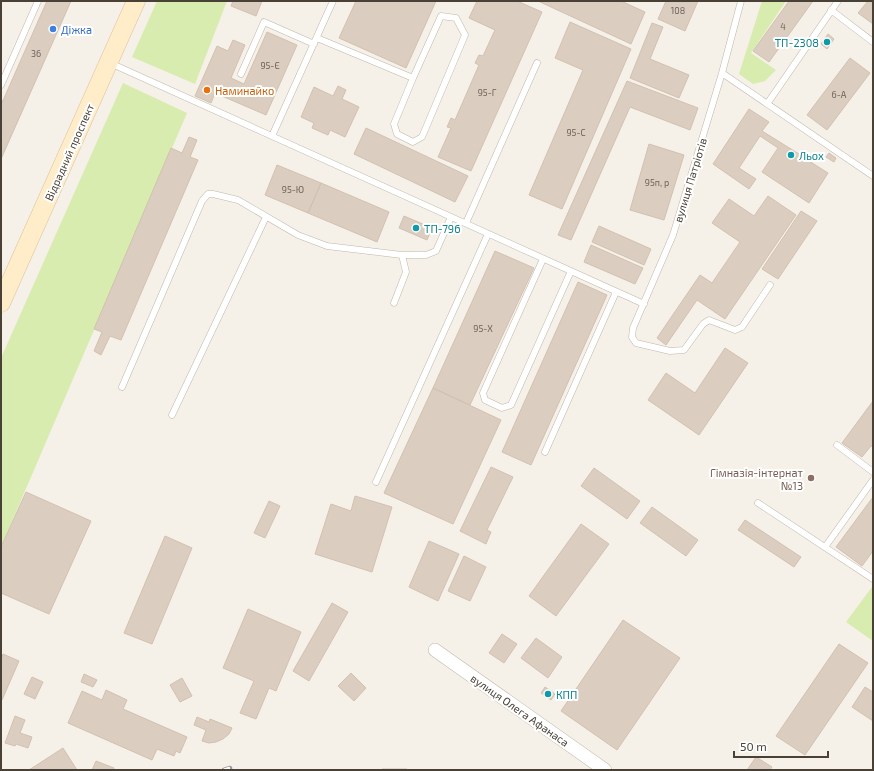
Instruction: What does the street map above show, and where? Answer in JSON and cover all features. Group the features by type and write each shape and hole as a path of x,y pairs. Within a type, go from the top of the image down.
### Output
{"main road":[{"name":"Відрадний проспект","path":"1,303 9,278 109,62 133,2"}],"street":[{"name":"вулиця Олега Афанаса","path":"435,650 605,770"}],"lane":[{"path":"1,85 38,1"},
{"path":"272,136 333,1"},
{"name":"вулиця Патріотів","path":"741,1 722,73 673,235 633,328 632,337 636,343 670,351 684,350 703,324 709,320 735,330 742,327 770,285"},
{"path":"767,104 838,1"},
{"path":"831,10 873,42"},
{"path":"441,16 456,18 465,35 422,137 413,142 397,134 394,124 413,78 441,16"},
{"path":"241,74 264,22 413,78"},
{"path":"109,62 644,304"},
{"path":"466,224 537,63"},
{"path":"722,73 873,176"},
{"path":"122,387 202,201 208,194 238,200 298,235 327,246 402,255 426,255 436,251 451,217"},
{"path":"172,415 266,217"},
{"path":"376,482 488,234"},
{"path":"394,303 406,272 402,255"},
{"path":"543,259 483,393 485,400 502,408 511,406 570,271"},
{"path":"545,452 616,292"},
{"path":"837,445 873,472"},
{"path":"825,548 873,480"},
{"path":"758,503 873,579"}],"green space":[{"path":"157,1 227,1 195,84 132,57"},
{"path":"762,1 786,1 751,53 776,70 765,81 753,84 739,74"},
{"path":"123,83 187,113 1,547 1,358"},
{"path":"872,587 873,588 873,641 846,622"}],"building":[{"path":"47,1 71,1 1,159 1,105"},
{"path":"233,1 262,1 256,16 231,6"},
{"path":"356,1 436,1 406,68 339,38"},
{"path":"477,1 517,1 542,12 471,171 438,157 451,128 447,127 451,118 455,120 479,65 475,63 479,55 483,56 495,30 469,18"},
{"path":"538,1 621,1 645,12 631,44"},
{"path":"666,1 698,1 685,31 658,19"},
{"path":"789,1 813,1 769,62 753,51"},
{"path":"868,1 873,1 873,24 858,13"},
{"path":"570,22 631,49 562,209 529,195 583,70 555,58"},
{"path":"652,23 663,27 650,59 689,75 679,98 630,78"},
{"path":"267,32 297,45 266,115 215,93 211,103 195,96 217,46 228,51 233,40 245,45 231,78 244,84"},
{"name":"ТП-2308","path":"828,34 834,39 827,49 821,44"},
{"path":"850,58 870,73 827,130 807,115"},
{"path":"627,81 698,108 690,130 630,107 571,240 558,235"},
{"path":"338,86 346,90 342,99 359,107 345,137 330,130 328,135 312,128 314,123 301,117 314,87 333,96"},
{"name":"Льох","path":"749,109 769,122 762,131 799,154 802,150 812,156 809,161 828,173 809,203 762,172 778,148 760,136 739,168 756,179 749,189 713,164"},
{"path":"366,128 468,176 455,202 354,154"},
{"path":"189,137 197,140 190,157 198,160 121,340 110,336 101,355 94,351 102,332 94,329 171,148 182,153"},
{"path":"649,144 684,155 664,220 630,210"},
{"path":"829,153 836,158 834,162 826,157"},
{"path":"277,165 321,183 308,213 265,195"},
{"path":"321,183 389,212 377,242 308,213"},
{"path":"768,196 796,215 725,319 697,300 666,345 657,338 700,275 712,283 740,242 712,223 729,199 754,216"},
{"path":"801,211 817,221 778,279 762,269"},
{"name":"ТП-796","path":"404,216 432,228 427,240 399,228"},
{"path":"599,226 651,249 644,265 592,242"},
{"path":"591,245 643,268 635,284 584,262"},
{"path":"495,251 534,268 470,405 433,388"},
{"path":"578,282 607,295 531,465 502,452"},
{"path":"725,348 748,363 699,435 648,400 666,373 695,393"},
{"path":"433,388 501,420 453,524 384,493"},
{"path":"873,401 873,447 871,446 862,457 842,443"},
{"path":"491,467 513,477 487,530 491,532 486,544 460,531"},
{"path":"594,468 640,501 627,519 581,486"},
{"path":"26,492 91,521 49,614 1,593 1,547"},
{"path":"355,496 392,507 372,572 315,554 331,504 351,511"},
{"path":"873,497 873,551 862,566 836,547"},
{"path":"269,501 280,506 265,538 254,533"},
{"path":"652,507 698,540 686,556 640,523"},
{"path":"745,520 801,557 794,567 738,530"},
{"path":"581,524 609,544 556,616 529,596"},
{"path":"165,536 192,548 152,644 124,633"},
{"path":"429,541 459,554 438,601 409,587"},
{"path":"464,556 486,567 470,601 448,591"},
{"path":"332,603 348,612 309,681 293,671"},
{"path":"248,609 301,632 276,691 269,688 256,719 240,713 254,681 223,668"},
{"path":"623,620 680,658 617,750 561,711"},
{"path":"502,634 517,644 504,663 489,653"},
{"path":"536,638 562,657 548,678 521,658"},
{"path":"839,644 868,663 805,755 776,736"},
{"path":"3,654 19,661 2,700 1,660"},
{"path":"351,673 366,688 354,701 338,686"},
{"path":"84,674 97,680 93,687 81,682"},
{"path":"32,677 43,682 35,699 24,694"},
{"path":"182,678 192,696 180,702 170,685"},
{"name":"КПП","path":"545,687 555,694 551,700 541,693"},
{"path":"865,687 873,692 873,721 852,707"},
{"path":"106,690 127,700 123,709 187,737 180,753 176,751 174,756 157,749 152,760 68,723 82,691 102,700"},
{"path":"15,716 25,720 20,733 32,737 28,748 16,744 15,746 5,743"},
{"path":"197,717 209,722 210,719 232,728 229,734 223,739 209,743 202,741 206,730 194,725"},
{"path":"63,748 77,770 29,770"},
{"path":"756,757 772,767 770,770 747,770"},
{"path":"96,761 114,768 113,770 92,770"},
{"path":"382,769 407,769 407,770 383,770"}],"railway":[{"path":"224,770 230,768"}],"place":[{"name":"Діжка","path":"53,29"},
{"name":"ТП-2308","path":"827,42"},
{"name":"Наминайко","path":"207,90"},
{"name":"Льох","path":"791,155"},
{"name":"ТП-796","path":"416,228"},
{"name":"Гімназія-інтернат №13","path":"811,478"},
{"name":"КПП","path":"548,694"}]}
